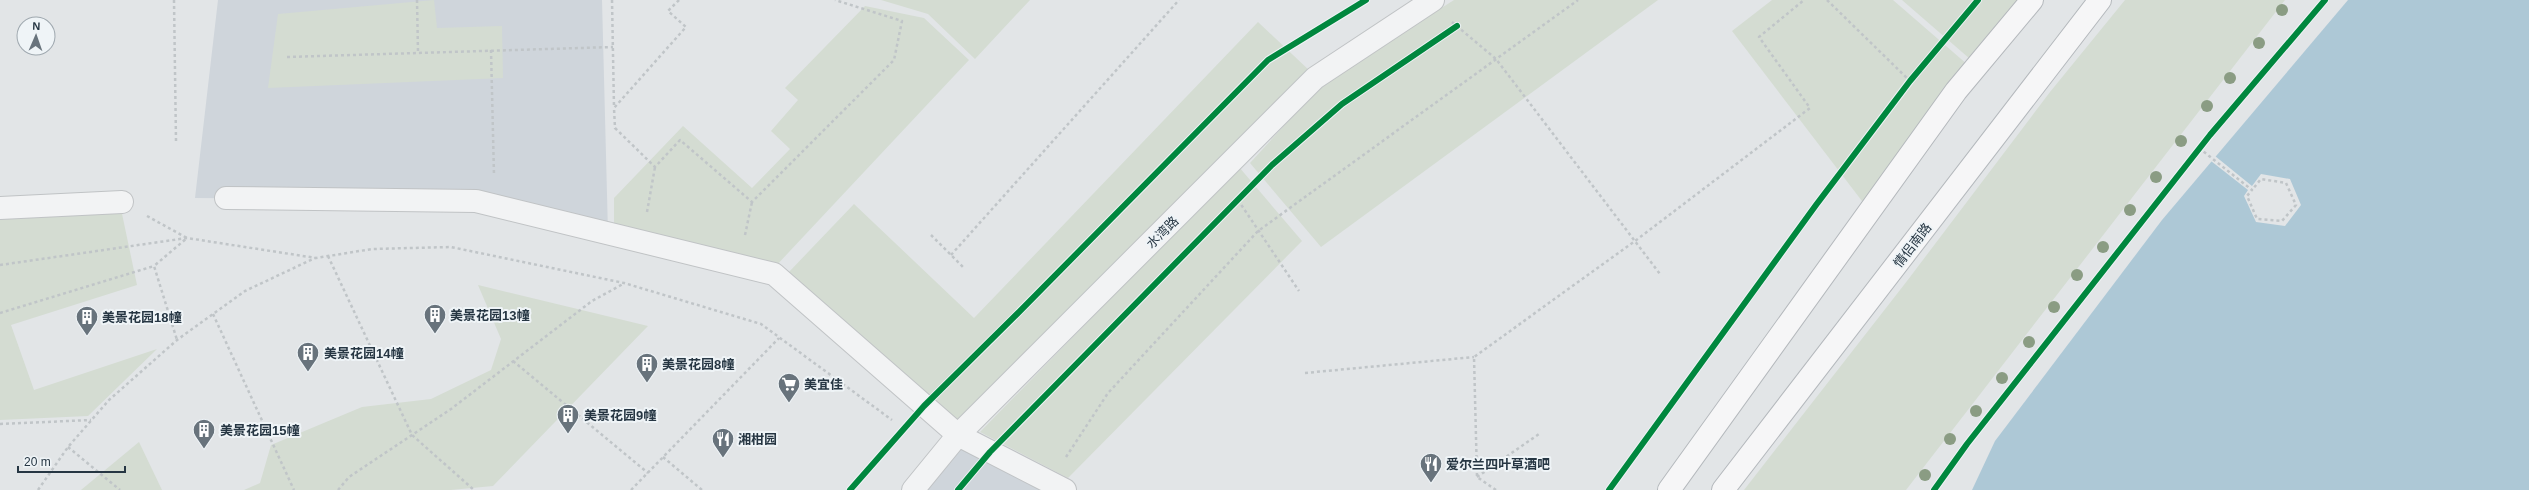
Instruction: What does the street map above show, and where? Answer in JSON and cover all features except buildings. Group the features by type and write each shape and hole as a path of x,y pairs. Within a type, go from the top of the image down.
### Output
{"highway":[{"path":"1669,490 1956,91 2032,0"},
{"name":"情侣南路","path":"1724,490 2100,0"}],"street":[{"name":"水湾路","path":"913,490 958,435 1315,78 1431,1"},
{"path":"226,198 476,200 774,274 958,435 1057,486"},
{"path":"0,208 122,202"}],"path":[{"path":"174,0 176,141"},
{"path":"417,0 418,52"},
{"path":"612,0 615,128 656,167"},
{"path":"614,108 686,27 668,11 679,0"},
{"path":"641,241 656,167 680,140 752,202 894,60 902,21 835,0"},
{"path":"952,255 1180,0"},
{"path":"1057,486 1108,393 1258,231 1578,0"},
{"path":"1305,373 1474,357 1635,241 1810,108 1758,37 1804,0"},
{"path":"1827,0 1910,81"},
{"path":"1431,1 1457,26 1496,59 1660,274"},
{"path":"1451,31 1457,26"},
{"path":"287,57 613,47"},
{"path":"491,50 495,205"},
{"path":"1905,88 1915,76"},
{"path":"2194,155 2201,146 2252,190"},
{"path":"2261,179 2286,183 2296,205 2282,221 2258,219 2247,196 2252,190 2261,179"},
{"path":"1232,206 1243,195"},
{"path":"1238,200 1298,291"},
{"path":"122,202 187,238"},
{"path":"931,235 963,267"},
{"path":"0,313 154,266 187,238"},
{"path":"0,265 187,238 316,258"},
{"path":"38,490 68,447 109,400 177,340 213,314 245,291 316,258 372,249 451,247 624,283 760,324 903,428 924,406"},
{"path":"328,256 412,435 474,490"},
{"path":"154,266 177,340"},
{"path":"338,490 349,477 412,435 592,301 624,283"},
{"path":"213,314 294,490"},
{"path":"631,490 779,338"},
{"path":"1474,357 1477,476"},
{"path":"513,361 648,472"},
{"path":"0,424 92,420"},
{"path":"1477,476 1539,434"},
{"path":"68,447 120,490"},
{"path":"663,457 702,490"},
{"path":"1477,476 1496,490"}],"shaded area":[{"path":"218,0 602,0 608,233 476,200 195,198"},
{"path":"434,0 437,28 502,26 503,78 268,88 278,14"},
{"path":"881,0 1030,0 975,59 928,14"},
{"path":"1454,0 1658,0 1321,247 1250,163 1323,83"},
{"path":"1772,0 1893,0 1968,65 1865,205 1732,31"},
{"path":"1902,0 2031,0 1977,65"},
{"path":"2125,0 2285,0 1906,490 1744,490 1907,281 2050,92"},
{"path":"865,6 924,18 969,60 774,268 614,228 614,198 683,126 752,188 790,149 771,131 798,100 785,88"},
{"path":"1258,22 1311,72 959,432 788,273 854,204 974,318"},
{"path":"1239,167 1302,241 1068,478 980,432"},
{"path":"121,209 137,285 11,325 34,390 157,349 88,416 0,420 0,214"},
{"path":"478,285 648,326 493,486 451,490 244,490 260,483 271,445 362,407 431,399 491,370 501,339"},
{"path":"958,436 1063,490 913,490"},
{"path":"139,442 162,490 81,490"}],"water":[{"path":"2348,0 2529,0 2529,490 1972,490 1995,441 2162,220"}],"pier":[{"path":"2215,156 2252,186 2261,174 2290,179 2301,205 2285,226 2256,222 2244,196 2248,190 2211,161"}],"cycle path":[{"path":"850,490 924,406 1268,60 1366,0"},
{"path":"1609,490 1816,205 1910,81 1978,0"},
{"path":"1934,490 1967,444 2210,135 2325,0"},
{"path":"958,490 990,452 1272,165 1342,104 1457,26"}],"place":[{"name":"美景花园13幢","path":"435,334"},
{"name":"美景花园18幢","path":"87,336"},
{"name":"美景花园14幢","path":"308,372"},
{"name":"美景花园8幢","path":"647,384"},
{"name":"美宜佳","path":"789,404"},
{"name":"美景花园9幢","path":"568,434"},
{"name":"美景花园15幢","path":"204,450"},
{"name":"湘柑园","path":"723,458"},
{"name":"爱尔兰四叶草酒吧","path":"1431,484"}]}
